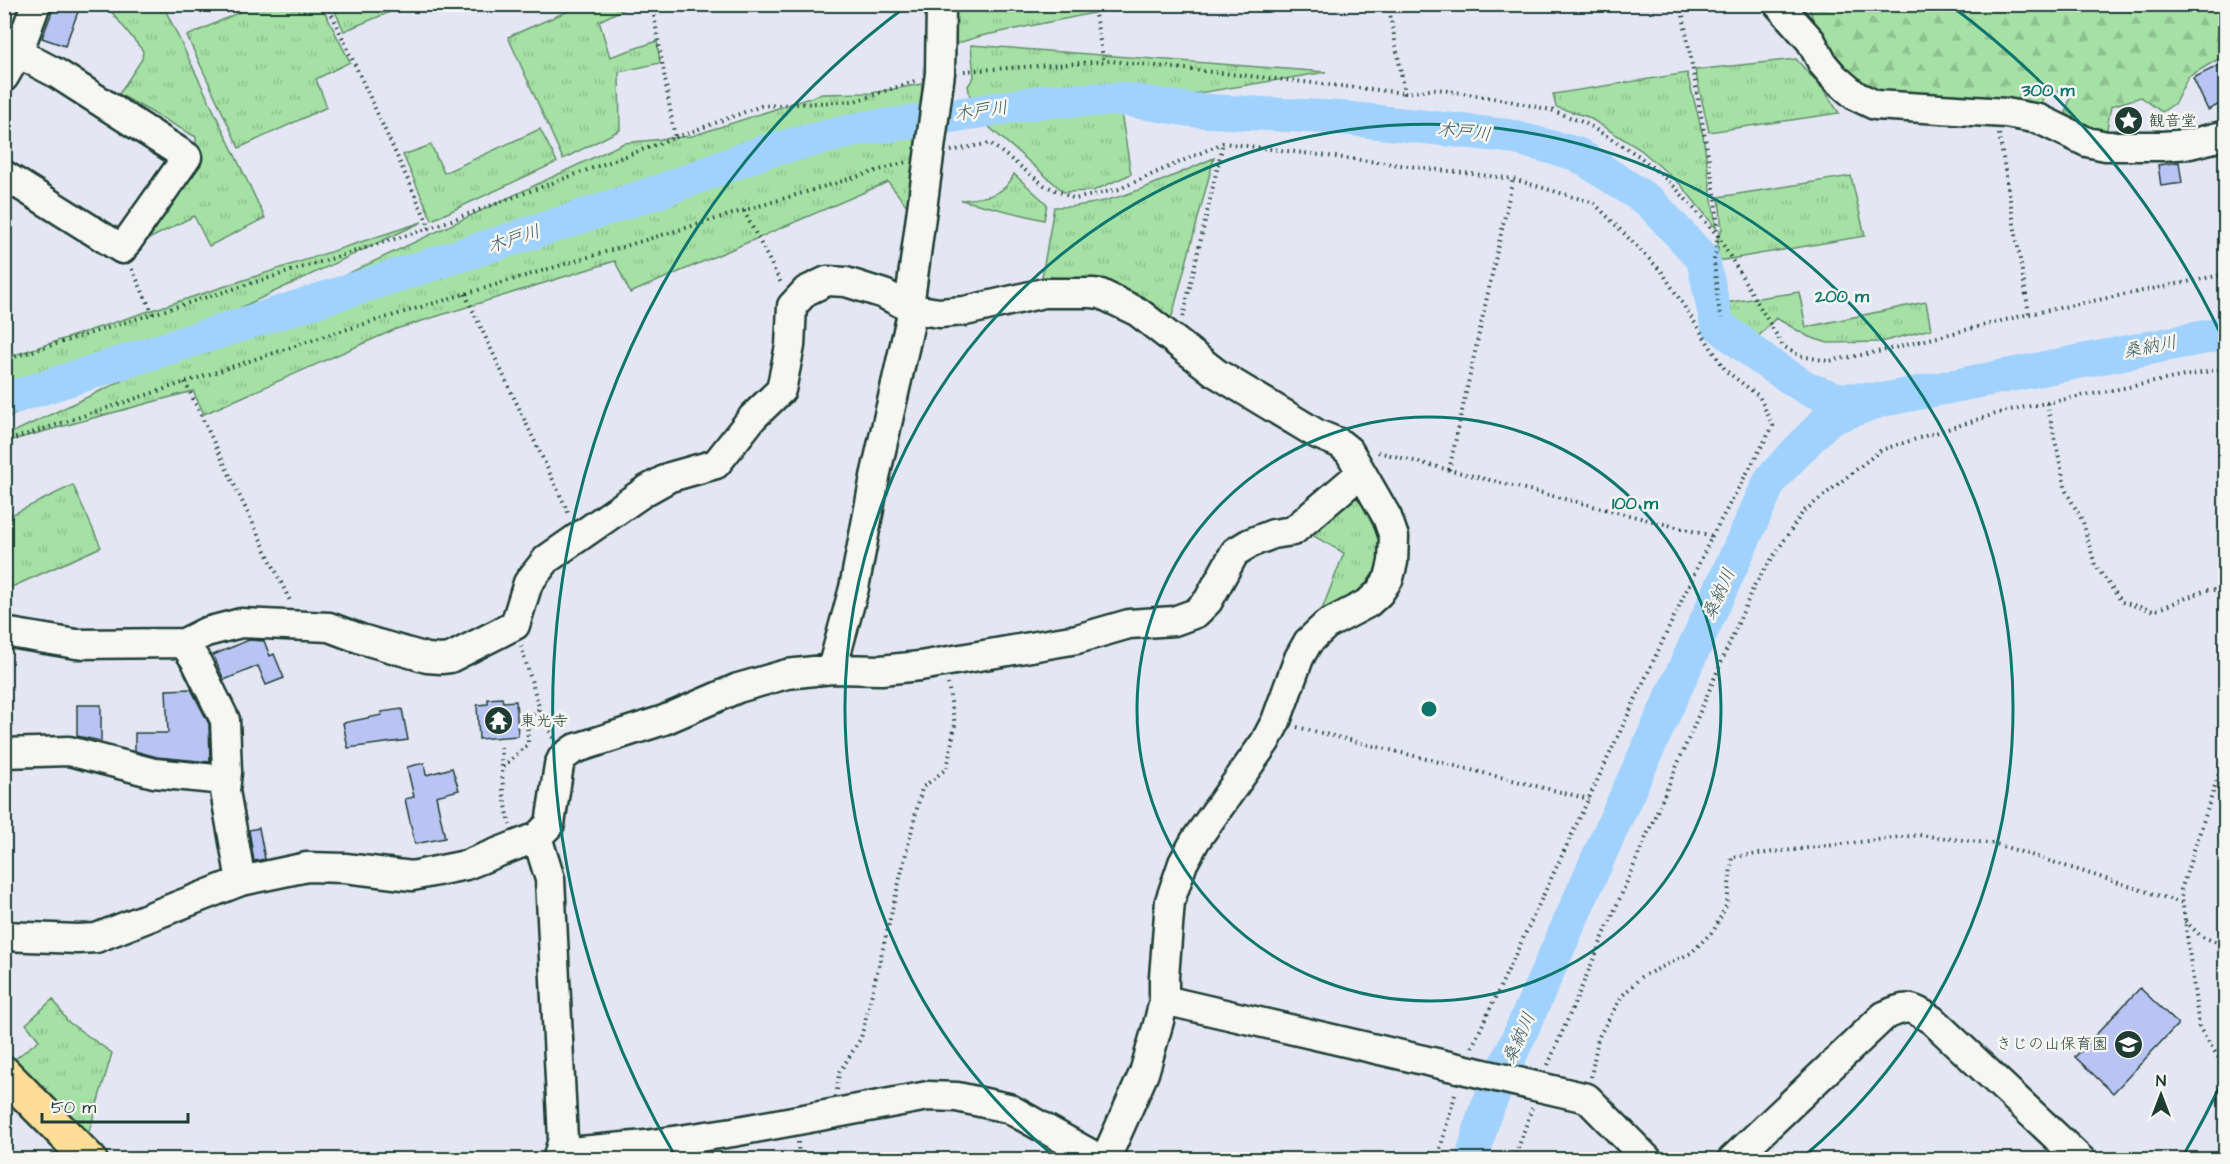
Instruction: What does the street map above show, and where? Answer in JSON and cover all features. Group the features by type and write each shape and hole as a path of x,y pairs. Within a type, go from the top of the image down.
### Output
{"main road":[{"path":"4,1073 90,1160"}],"street":[{"path":"4,175 122,249 187,156 56,73 11,65 36,4"},
{"path":"832,669 854,588 911,308 928,155 940,73 941,4"},
{"path":"1778,4 1811,41 1823,64 1835,78 1856,96 1875,105 1996,113 2039,119 2087,142 2106,146 2190,144 2226,135"},
{"path":"1804,4 1811,41"},
{"path":"4,632 76,644 184,643 206,632 241,622 329,627 416,655 450,658 515,625 523,596 535,573 547,559 645,491 670,477 716,464 753,417 781,390 790,346 792,306 806,291 827,281 846,282 884,294 911,308 939,313 958,312 1029,295 1092,292 1109,297 1138,312 1216,373 1317,434 1339,443 1349,451 1382,504 1394,537 1393,562 1389,578 1379,593 1368,603 1326,625 1308,642 1299,658 1276,721 1265,742 1195,842 1183,863 1170,901 1164,1000 1144,1073 1103,1160 1008,1108 957,1097 928,1096 733,1132 558,1156 562,1139 550,879 525,841"},
{"path":"4,936 96,938 241,881 307,867 345,868 412,876 466,865 525,841 550,824 559,765 563,757 574,749 664,720 738,688 787,674 832,669 881,670 944,662 1077,639 1129,624 1174,621 1196,614 1208,601 1235,552 1273,534 1293,531 1361,473"},
{"path":"184,643 196,661 225,720 227,772 225,791 241,881"},
{"path":"4,753 69,751 154,773 225,780"},
{"path":"1164,1000 1587,1098 1639,1156"},
{"path":"1732,1160 1884,1016 1899,1009 1913,1008 1932,1020 2081,1160"}],"path":[{"path":"327,4 430,228"},
{"path":"651,4 675,138"},
{"path":"1094,4 1104,62"},
{"path":"1388,4 1405,93"},
{"path":"1681,4 1716,199 1718,236 1714,260 1718,304 1722,318"},
{"path":"4,360 430,228 761,106 855,101 940,73 1104,62 1405,93 1437,89 1505,99 1551,110 1585,123 1639,156 1675,187 1718,236 1783,346 1800,356 1818,360 1829,361 1882,351 2029,314 2226,274"},
{"path":"1996,113 2029,314"},
{"path":"4,442 331,334 928,155 990,143 1044,185 1075,199 1119,189 1223,143 1513,179 1594,203 1662,272 1726,371 1759,396 1773,426 1712,536 1462,1068 1437,1160"},
{"path":"1177,344 1223,143"},
{"path":"1449,470 1513,179"},
{"path":"744,211 792,306"},
{"path":"122,249 153,314"},
{"path":"465,294 580,536"},
{"path":"1514,1160 1539,1086 1755,584 1803,512 1881,450 2005,411 2226,368"},
{"path":"184,382 302,626"},
{"path":"2047,403 2066,491 2084,522 2095,565 2122,602 2154,611 2206,590 2226,590"},
{"path":"1339,443 1712,536"},
{"path":"515,625 539,709 563,757"},
{"path":"833,1113 839,1073 861,1038 922,788 947,768 955,724 944,662"},
{"path":"502,767 528,744 527,720 539,709"},
{"path":"1276,721 1589,799"},
{"path":"501,747 503,791 525,841"},
{"path":"2226,753 2181,890 2199,1027 2226,1069"},
{"path":"1587,1098 1599,1038 1622,996 1641,977 1691,954 1714,930 1727,904 1732,857 1919,835 1996,844 2182,903"},
{"path":"2185,920 2202,937 2226,945"}],"green space":[{"path":"257,4 321,5 350,62 316,79 327,107 239,148 187,36"},
{"path":"106,5 163,5 265,218 209,246 194,216 127,250 196,155 196,137 119,94 142,59 143,51"},
{"path":"332,5 407,5 344,31"},
{"path":"582,5 632,5 599,21 610,57 657,41 660,63 619,72 620,130 563,159 508,37"},
{"path":"956,5 1092,5 1094,13 981,36 955,44"},
{"path":"1808,5 2225,5 2225,55 2188,77 2175,103 2162,112 2141,97 2111,106 2105,140 2064,121 2071,93 2047,89 2037,113 1880,100 1824,51"},
{"path":"971,45 1326,72 1120,106 1131,174 1093,191 1064,192 973,113 968,86 974,77"},
{"path":"1796,59 1826,93 1839,113 1709,132 1695,70"},
{"path":"1687,73 1703,135 1716,228 1681,185 1641,150 1588,117 1556,107 1553,94"},
{"path":"928,84 907,206 888,182 630,293 615,261 396,329 204,414 193,391 5,442 5,436 624,143 692,136 822,94 871,93"},
{"path":"540,129 557,162 432,220 403,155 431,145 444,173"},
{"path":"1214,158 1168,331 1040,288 1054,207 1075,206 1116,198"},
{"path":"1014,174 1047,204 1044,220 961,200 985,197 999,192 1010,182"},
{"path":"1851,176 1865,236 1718,261 1718,236 1722,229 1719,197"},
{"path":"422,222 5,419 5,358"},
{"path":"1799,292 1806,327 1926,302 1931,329 1881,342 1828,343 1809,337 1776,318 1756,339 1728,321 1725,303"},
{"path":"73,485 101,547 5,590 5,518"},
{"path":"1359,485 1378,508 1385,578 1316,625 1344,553 1303,530"},
{"path":"53,999 67,1021 112,1053 88,1135 15,1059 39,1040 26,1024"}],"building":[{"path":"55,4 81,4 65,46 42,38"},
{"path":"2226,62 2226,101 2208,110 2193,78"},
{"path":"2120,111 2135,111 2136,127 2121,127"},
{"path":"2179,162 2182,183 2161,186 2158,165"},
{"path":"249,640 264,641 270,656 274,654 284,678 266,685 258,666 224,680 213,655"},
{"path":"191,689 209,724 210,762 157,757 135,751 135,733 168,733 166,690"},
{"path":"502,698 503,702 516,701 518,736 479,739 477,705 488,704 488,699"},
{"path":"77,705 101,705 101,741 77,736"},
{"path":"402,709 408,740 348,748 343,723 382,715 381,712"},
{"path":"424,763 426,775 452,768 459,790 436,796 445,838 415,844 405,799 414,797 407,767"},
{"path":"259,828 265,859 254,861 249,830"},
{"path":"2140,988 2178,1024 2113,1093 2075,1057"}],"waterway":[{"name":"木戸川","path":"4,400 556,225 663,190 766,151 864,128 1047,101 1122,99 1190,110 1342,118 1508,136 1577,154 1650,202 1703,259 1717,324 1763,360 1808,389 1837,399 1882,400"},
{"name":"桑納川","path":"1472,1160 1484,1115 1771,479 1828,419 1882,400 2226,333"}],"place":[{"name":"観音堂","path":"2128,121"},
{"name":"東光寺","path":"499,721"},
{"name":"きじの山保育園","path":"2129,1044"}]}
